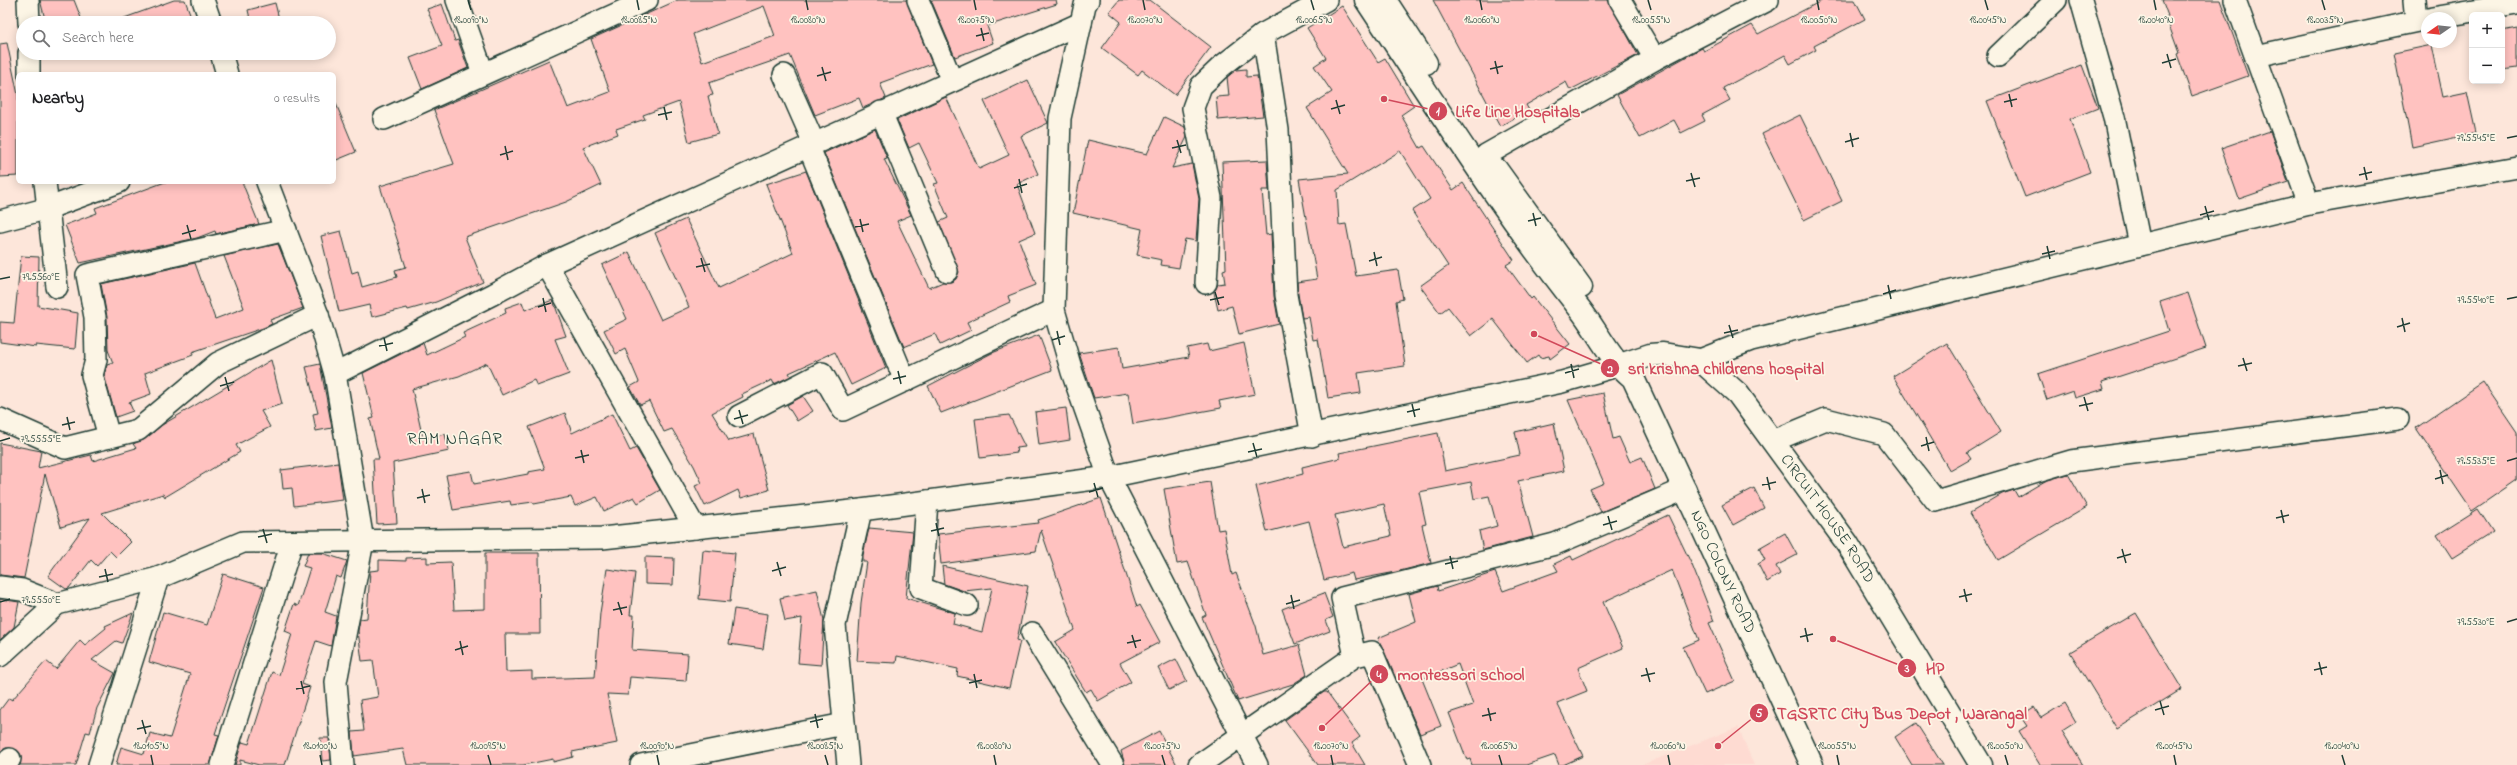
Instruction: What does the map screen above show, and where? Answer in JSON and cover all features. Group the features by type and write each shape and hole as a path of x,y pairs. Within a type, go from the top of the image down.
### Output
{"street":[{"path":"28,0 29,16"},
{"path":"203,0 209,16"},
{"path":"456,0 483,73"},
{"path":"384,119 647,0"},
{"path":"918,0 952,81"},
{"path":"1088,0 1081,23 1060,118 1054,310 1072,372 1109,477 1257,765"},
{"path":"1206,283 1211,198 1193,108 1201,86 1222,66 1263,34 1326,0"},
{"path":"1366,0 1519,230 1599,335 1627,368"},
{"path":"1620,0 1655,59"},
{"path":"1486,155 1655,59 1768,0"},
{"path":"1998,56 2056,0"},
{"path":"2081,0 2114,117 2140,245"},
{"path":"2235,0 2309,204"},
{"path":"2414,0 2421,12"},
{"path":"1391,2 1486,155 1595,305 1627,368"},
{"path":"2457,14 2517,4"},
{"path":"2256,56 2421,20"},
{"path":"335,374 493,294 546,265 881,112 1081,23"},
{"path":"1263,34 1278,130 1286,295 1312,436"},
{"path":"29,60 29,72"},
{"path":"223,60 227,72"},
{"path":"784,75 905,381"},
{"path":"881,112 947,271"},
{"path":"0,656 58,604 158,578 243,542 602,538 861,510 1109,477 1312,436 1627,368 1663,354 1700,360 1751,340 2309,204 2517,167"},
{"path":"45,184 57,287"},
{"path":"0,221 49,208 114,184"},
{"path":"268,184 318,314 335,374 363,541 336,682 343,765"},
{"path":"109,437 92,375 96,360 95,317 87,275 286,230"},
{"path":"546,265 695,528"},
{"path":"739,416 822,373 843,410 1054,310"},
{"path":"0,419 65,448 138,430 218,363 318,314"},
{"name":"CIRCUIT HOUSE ROAD","path":"1700,360 1738,394 1847,543 1981,765"},
{"name":"NGO COLONY ROAD","path":"1627,368 1686,489 1812,765"},
{"path":"1773,441 1826,419 1884,434 1936,500 2071,461 2398,419"},
{"path":"1355,656 1342,598 1555,544 1686,489"},
{"path":"927,501 920,588 967,605"},
{"path":"848,765 835,626 861,510"},
{"path":"222,765 292,542"},
{"path":"99,765 158,578"},
{"path":"0,586 22,590 58,604"},
{"path":"1032,634 1113,765"},
{"path":"1199,765 1243,736 1355,656 1372,652 1420,765"},
{"path":"641,765 844,724"}],"shaded area":[{"path":"1738,727 1754,765 1642,765"}],"building":[{"path":"40,0 74,0 80,16 44,16"},
{"path":"174,0 185,0 191,16 130,16"},
{"path":"678,0 906,0 932,64 880,83 886,98 863,108 859,98 815,115 790,55 709,83 713,95 708,96 718,134 689,142 679,102 643,115 645,119 616,129 618,134 583,147 601,185 566,202 465,237 483,282 436,302 408,310 407,308 372,317 369,305 339,312 321,236 341,231 352,273 358,271 362,287 397,277 395,270 406,267 380,186 454,164 434,110 549,60 568,108 610,92 591,39","holes":["764,6 775,36 702,62 693,34"]},
{"path":"931,0 1056,0 1057,4 987,26 993,43 955,57"},
{"path":"1119,0 1150,0 1211,47 1175,95 1142,70 1138,75 1102,48 1121,22 1109,12"},
{"path":"1433,0 1608,0 1638,55 1570,90 1566,82 1526,105 1529,110 1500,126"},
{"path":"1823,0 1855,0 1865,19 1814,46 1816,50 1790,64 1785,55 1723,88 1730,100 1702,115 1705,121 1681,133 1674,120 1640,138 1617,95 1702,48 1704,51 1752,25 1758,34"},
{"path":"2162,0 2220,0 2248,76 2192,96 2177,54 2179,53 2166,17 2168,16"},
{"path":"275,3 278,16 249,16 248,10"},
{"path":"442,4 455,41 458,40 468,68 422,89 410,58 442,46 427,9"},
{"path":"1342,6 1378,62 1385,58 1414,106 1401,115 1420,148 1424,146 1453,190 1463,183 1514,260 1506,265 1531,299 1533,297 1570,344 1550,359 1549,356 1540,358 1538,355 1527,363 1493,319 1471,336 1448,307 1440,313 1420,286 1448,266 1412,211 1430,199 1400,151 1337,190 1339,225 1346,224 1356,276 1398,270 1403,299 1396,301 1405,366 1358,373 1361,393 1328,398 1318,339 1313,340 1309,317 1302,318 1298,294 1297,282 1317,279 1299,179 1348,174 1307,108 1332,92 1314,66 1326,58 1307,28"},
{"path":"2517,28 2517,68 2505,70 2505,30"},
{"path":"7,43 16,86 16,176 0,177 0,44"},
{"path":"2421,47 2433,48 2443,97 2467,92 2476,133 2412,147 2394,53"},
{"path":"2082,65 2098,108 2070,119 2090,172 2025,197 1987,101"},
{"path":"1246,69 1246,77 1257,76 1263,116 1218,120 1216,97 1229,96 1227,77 1236,70"},
{"path":"1028,80 1048,123 1021,136 1038,174 1017,184 1035,233 1019,240 1036,285 1008,296 1010,302 967,322 971,330 940,345 935,334 904,347 824,153 875,129 887,158 884,159 911,215 897,221 929,288 943,282 951,282 956,279 959,272 939,222 948,218 934,184 938,183 919,143 909,148 897,120 946,97 979,169 1009,155 984,101"},
{"path":"336,104 356,152 336,160"},
{"path":"1800,115 1842,201 1804,220 1762,134"},
{"path":"1164,117 1185,127 1187,137 1172,168 1192,164 1199,199 1196,241 1185,239 1179,268 1161,265 1162,260 1137,255 1142,229 1073,213 1088,140 1147,154"},
{"path":"2270,131 2288,182 2239,199 2221,148"},
{"path":"1267,160 1269,190 1262,190 1266,235 1271,234 1274,296 1279,324 1239,334 1232,306 1218,310 1214,292 1218,284 1225,283 1223,270 1226,269 1222,162"},
{"path":"806,171 886,368 851,385 835,352 789,373 791,376 774,384 772,380 742,394 743,397 712,413 729,441 754,434 769,490 741,498 738,490 705,506 695,486 702,483 694,466 672,429 664,432 649,401 640,405 630,387 639,382 625,349 616,354 604,330 627,319 602,265 629,252 661,320 689,307 655,233 686,219 719,288 793,253 766,184"},
{"path":"160,184 243,184 259,224 216,234 215,231 197,238 80,263 65,225 97,213 95,208"},
{"path":"278,244 303,308 270,320 272,324 263,328 192,352 193,355 145,373 151,394 129,402 133,411 116,417 104,375 107,365 113,363 108,350 107,317 101,284 195,263 215,319 244,308 224,256"},
{"path":"21,256 39,257 38,306 78,313 75,349 36,345 36,347 0,342 0,322 14,323"},
{"path":"2188,293 2206,348 2102,382 2104,389 2075,398 2073,391 2047,400 2038,374 2169,331 2160,302"},
{"path":"553,300 566,336 555,339 569,374 537,386 534,380 502,395 487,363 459,376 412,389 423,439 445,434 449,451 393,463 397,523 377,524 373,459 379,459 370,419 374,418 363,373 423,343 427,355 465,337 463,333 506,313 505,308 522,302 525,310"},
{"path":"1039,335 1052,370 941,413 928,386 992,353"},
{"path":"1244,343 1255,394 1219,401 1221,408 1133,424 1128,393 1094,398 1079,353 1119,347 1122,369 1189,357 1187,348 1207,344 1209,351"},
{"path":"1947,343 2001,432 1967,453 1971,459 1950,471 1893,376"},
{"path":"271,360 282,404 261,411 270,427 236,445 240,452 165,497 163,494 102,513 131,542 116,557 110,551 97,566 91,560 69,588 66,589 48,576 90,518 61,527 45,474 24,578 0,575 0,443 41,451 38,468 91,455 93,461 136,448 133,444 145,439 162,425"},
{"path":"320,364 332,428 316,431 313,414 318,413 306,367"},
{"path":"2483,382 2517,432 2517,480 2472,511 2416,428"},
{"path":"1603,393 1613,439 1619,437 1630,462 1642,457 1655,489 1601,512 1590,489 1604,483 1568,400"},
{"path":"803,396 813,411 797,421 787,405"},
{"path":"1066,408 1070,440 1039,445 1035,412"},
{"path":"565,413 572,433 612,414 630,451 636,448 660,490 638,503 634,497 604,511 597,497 575,506 571,497 534,504 533,502 511,505 510,501 453,510 446,475 471,471 474,484 528,474 528,472 545,469 529,427"},
{"path":"1009,415 1025,447 1016,448 1017,453 980,458 975,419"},
{"path":"1554,423 1564,471 1518,481 1533,537 1483,550 1479,531 1497,526 1489,496 1474,499 1471,482 1419,492 1426,524 1422,525 1431,563 1396,572 1354,580 1352,573 1324,580 1309,521 1267,532 1256,486 1303,474 1302,467 1340,458 1339,453 1438,433 1445,471 1520,455 1515,432","holes":["1384,504 1391,536 1343,547 1335,515"]},
{"path":"338,463 343,500 294,506 292,488 283,489 281,470"},
{"path":"2068,474 2087,507 1998,560 1970,513 2002,494 2014,490 2018,497 2045,481"},
{"path":"1210,482 1218,530 1224,529 1232,575 1236,573 1256,626 1263,655 1299,645 1307,675 1293,684 1238,701 1202,617 1206,615 1188,562 1177,564 1164,489"},
{"path":"1754,488 1764,508 1733,525 1722,505"},
{"path":"1101,498 1137,607 1140,605 1160,642 1120,663 1131,682 1098,701 1091,689 1086,692 1055,642 1075,630 1041,530 1036,551 941,564 938,534 1039,523 1038,520"},
{"path":"2478,509 2493,532 2452,558 2437,535"},
{"path":"1668,515 1692,565 1714,621 1709,623 1735,681 1705,694 1683,647 1699,640 1672,570 1603,602 1623,648 1578,668 1587,691 1557,703 1583,756 1563,765 1559,765 1555,755 1526,765 1472,765 1470,759 1467,760 1449,713 1473,705 1458,664 1422,679 1441,726 1420,734 1378,638 1416,622 1409,594 1437,586 1438,591 1495,572 1503,591 1558,571 1554,564 1571,556 1573,560"},
{"path":"869,528 913,532 906,598 955,613 953,624 982,632 992,588 964,591 944,584 942,566 1028,586 1017,640 1020,641 1009,688 957,676 958,669 897,656 896,663 857,661 861,603 867,562 863,562 863,555"},
{"path":"1785,533 1797,555 1776,566 1780,574 1767,582 1758,564 1765,560 1759,548"},
{"path":"703,550 735,553 730,602 699,599"},
{"path":"308,553 322,553 347,561 341,578 336,576 325,612 336,616 331,646 316,641 302,684 310,687 285,765 259,765 240,760 240,765 235,765 242,742 249,744 272,672 279,675 292,634 285,631 294,604 298,606 310,568 303,566"},
{"path":"485,553 539,553 540,634 505,634 506,672 532,671 532,679 595,677 600,613 607,569 635,573 630,615 634,615 632,650 688,654 686,681 630,677 628,695 607,694 617,743 572,752 573,757 553,762 553,759 523,765 407,765 403,749 354,756 352,732 364,731 360,700 378,697 373,660 362,661 358,631 360,619 367,618 370,571 379,570 379,560 406,561 406,558 427,557 427,563 451,562 454,610 485,609"},
{"path":"645,557 674,558 673,585 645,584"},
{"path":"223,574 264,587 215,734 219,735 210,765 116,765 121,747 144,754 150,733 170,738 190,674 149,662 163,612 207,625"},
{"path":"817,590 824,620 821,665 798,663 802,618 785,621 780,598"},
{"path":"1324,593 1333,617 1326,620 1330,631 1295,644 1282,609"},
{"path":"0,599 19,602 14,627 0,640"},
{"path":"734,609 768,614 763,649 729,644"},
{"path":"133,613 122,643 116,641 92,660 115,673 97,708 90,733 86,732 76,765 20,765 21,755 17,750 6,748 0,752 0,710 9,698 12,700 46,661 56,669 80,640 85,645 106,628 105,626"},
{"path":"2136,613 2182,689 2117,729 2070,652"},
{"path":"1176,659 1187,681 1169,690 1158,668"},
{"path":"1324,692 1327,692 1360,737 1352,743 1365,765 1318,765 1285,720"},
{"path":"2065,703 2076,722 2062,731 2083,765 2040,765 2019,731 2027,726 2020,716 2034,707 2041,718"},
{"path":"1916,723 1943,765 1912,765 1895,737"},
{"path":"1159,731 1177,765 1125,765 1121,751"},
{"path":"320,738 329,738 331,760 322,761"}],"place":[{"name":"Life Line Hospitals","path":"1384,99"},
{"name":"sri krishna childrens hospital","path":"1534,334"},
{"name":"HP","path":"1833,639"},
{"name":"montessori school","path":"1322,728"},
{"name":"TGSRTC City Bus Depot , Warangal","path":"1718,746"}],"district":[{"name":"RAM NAGAR","path":"455,439"}]}
